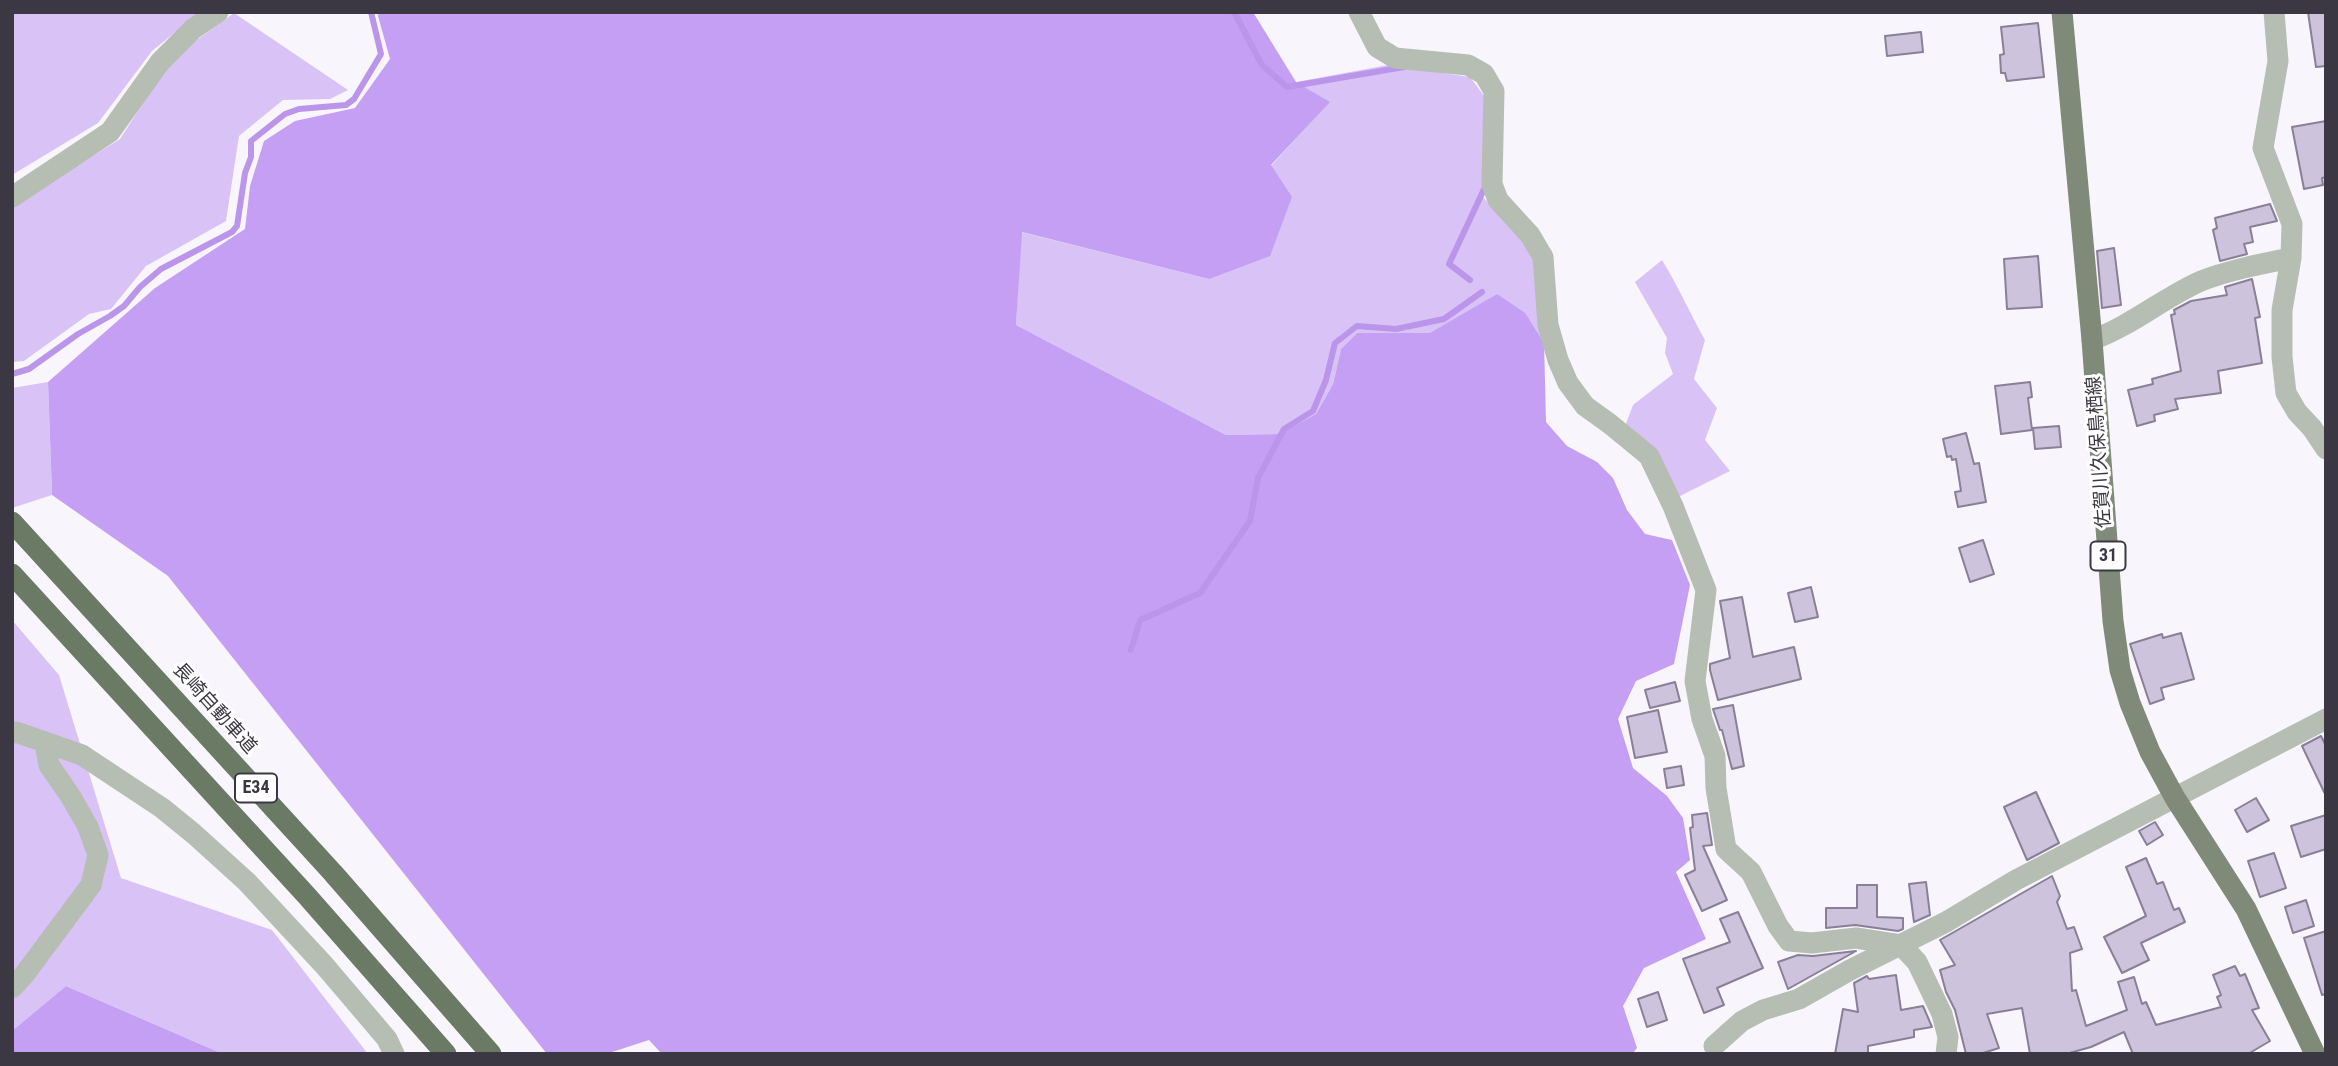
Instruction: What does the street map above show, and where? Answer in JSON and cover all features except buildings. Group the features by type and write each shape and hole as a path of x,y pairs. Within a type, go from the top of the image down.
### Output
{"highway":[{"name":"長崎自動車道","path":"14,524 333,873 491,1054"},
{"name":"E34","path":"12,574 307,896 446,1054"}],"main road":[{"name":"佐賀川久保鳥栖線","path":"2062,12 2092,341 2113,621 2120,670 2150,752 2175,798 2246,909 2311,1052"}],"street":[{"path":"12,197 110,132 160,62 192,29 218,12"},
{"path":"1359,12 1377,47 1395,58 1468,65 1484,74 1494,91 1492,184 1498,200 1530,235 1543,257 1548,325 1558,360 1568,383 1585,406 1648,456 1673,506 1706,590 1695,681 1702,719 1715,756 1716,788 1726,849 1751,872 1778,926 1789,941 1812,943 1856,938 1901,945 1917,962 1937,1003 1948,1038 1946,1054"},
{"path":"2274,12 2277,61 2263,148 2292,224 2291,258 2282,310 2287,393 2297,412 2326,449"},
{"path":"2092,341 2116,331 2202,281 2291,258"},
{"path":"1714,1046 1742,1021 1763,1010 1799,999 1946,922 2016,880 2326,719"},
{"path":"12,733 16,732 82,755 162,808 194,834 247,882 324,965 387,1039 394,1054"},
{"path":"12,988 91,885 97,855 88,827 49,765 45,743"}],"shaded area":[{"path":"12,12 200,12 152,51 98,123 12,175"},
{"path":"379,12 1253,12 1296,82 1330,102 1271,165 1292,197 1270,256 1209,279 1022,232 1016,325 1226,435 1279,434 1316,414 1333,384 1341,349 1357,333 1430,333 1497,294 1525,313 1544,343 1546,422 1567,446 1597,462 1613,478 1627,510 1645,534 1672,540 1690,585 1674,664 1636,681 1618,719 1633,768 1667,796 1683,818 1690,860 1676,872 1706,939 1644,968 1623,1006 1637,1048 1632,1054 662,1054 649,1040 606,1054 547,1054 168,576 52,495 48,382 155,288 245,229 250,186 264,141 295,121 355,108 390,59"},
{"path":"234,13 348,90 330,99 283,100 239,136 226,221 146,266 111,309 89,314 24,361 12,362 12,206 120,139 172,58"},
{"path":"1388,65 1470,77 1485,97 1482,196 1532,251 1544,343 1497,294 1430,334 1357,333 1341,349 1333,384 1316,414 1279,434 1226,435 1016,325 1021,232 1209,279 1271,166 1329,102 1296,82"},
{"path":"1662,260 1705,340 1694,379 1717,408 1705,440 1730,471 1678,497 1624,429 1633,405 1673,374 1665,353 1667,338 1635,282"},
{"path":"48,382 52,495 12,508 12,388"},
{"path":"12,620 59,675 121,878 272,930 368,1054 223,1054 66,986 12,1031"},
{"path":"66,986 223,1054 12,1054 12,1031"}],"waterway":[{"path":"12,374 29,369 78,334 110,316 124,306 140,287 161,269 232,232 237,226 245,173 251,157 251,141 285,114 299,109 346,105 354,99 381,54 371,12"},
{"path":"1234,12 1262,65 1287,87 1404,67"},
{"path":"1470,280 1449,264 1486,185"},
{"path":"1131,650 1140,620 1200,593 1250,521 1258,478 1284,429 1313,411 1326,380 1335,343 1357,326 1396,329 1444,319 1482,292"}]}
